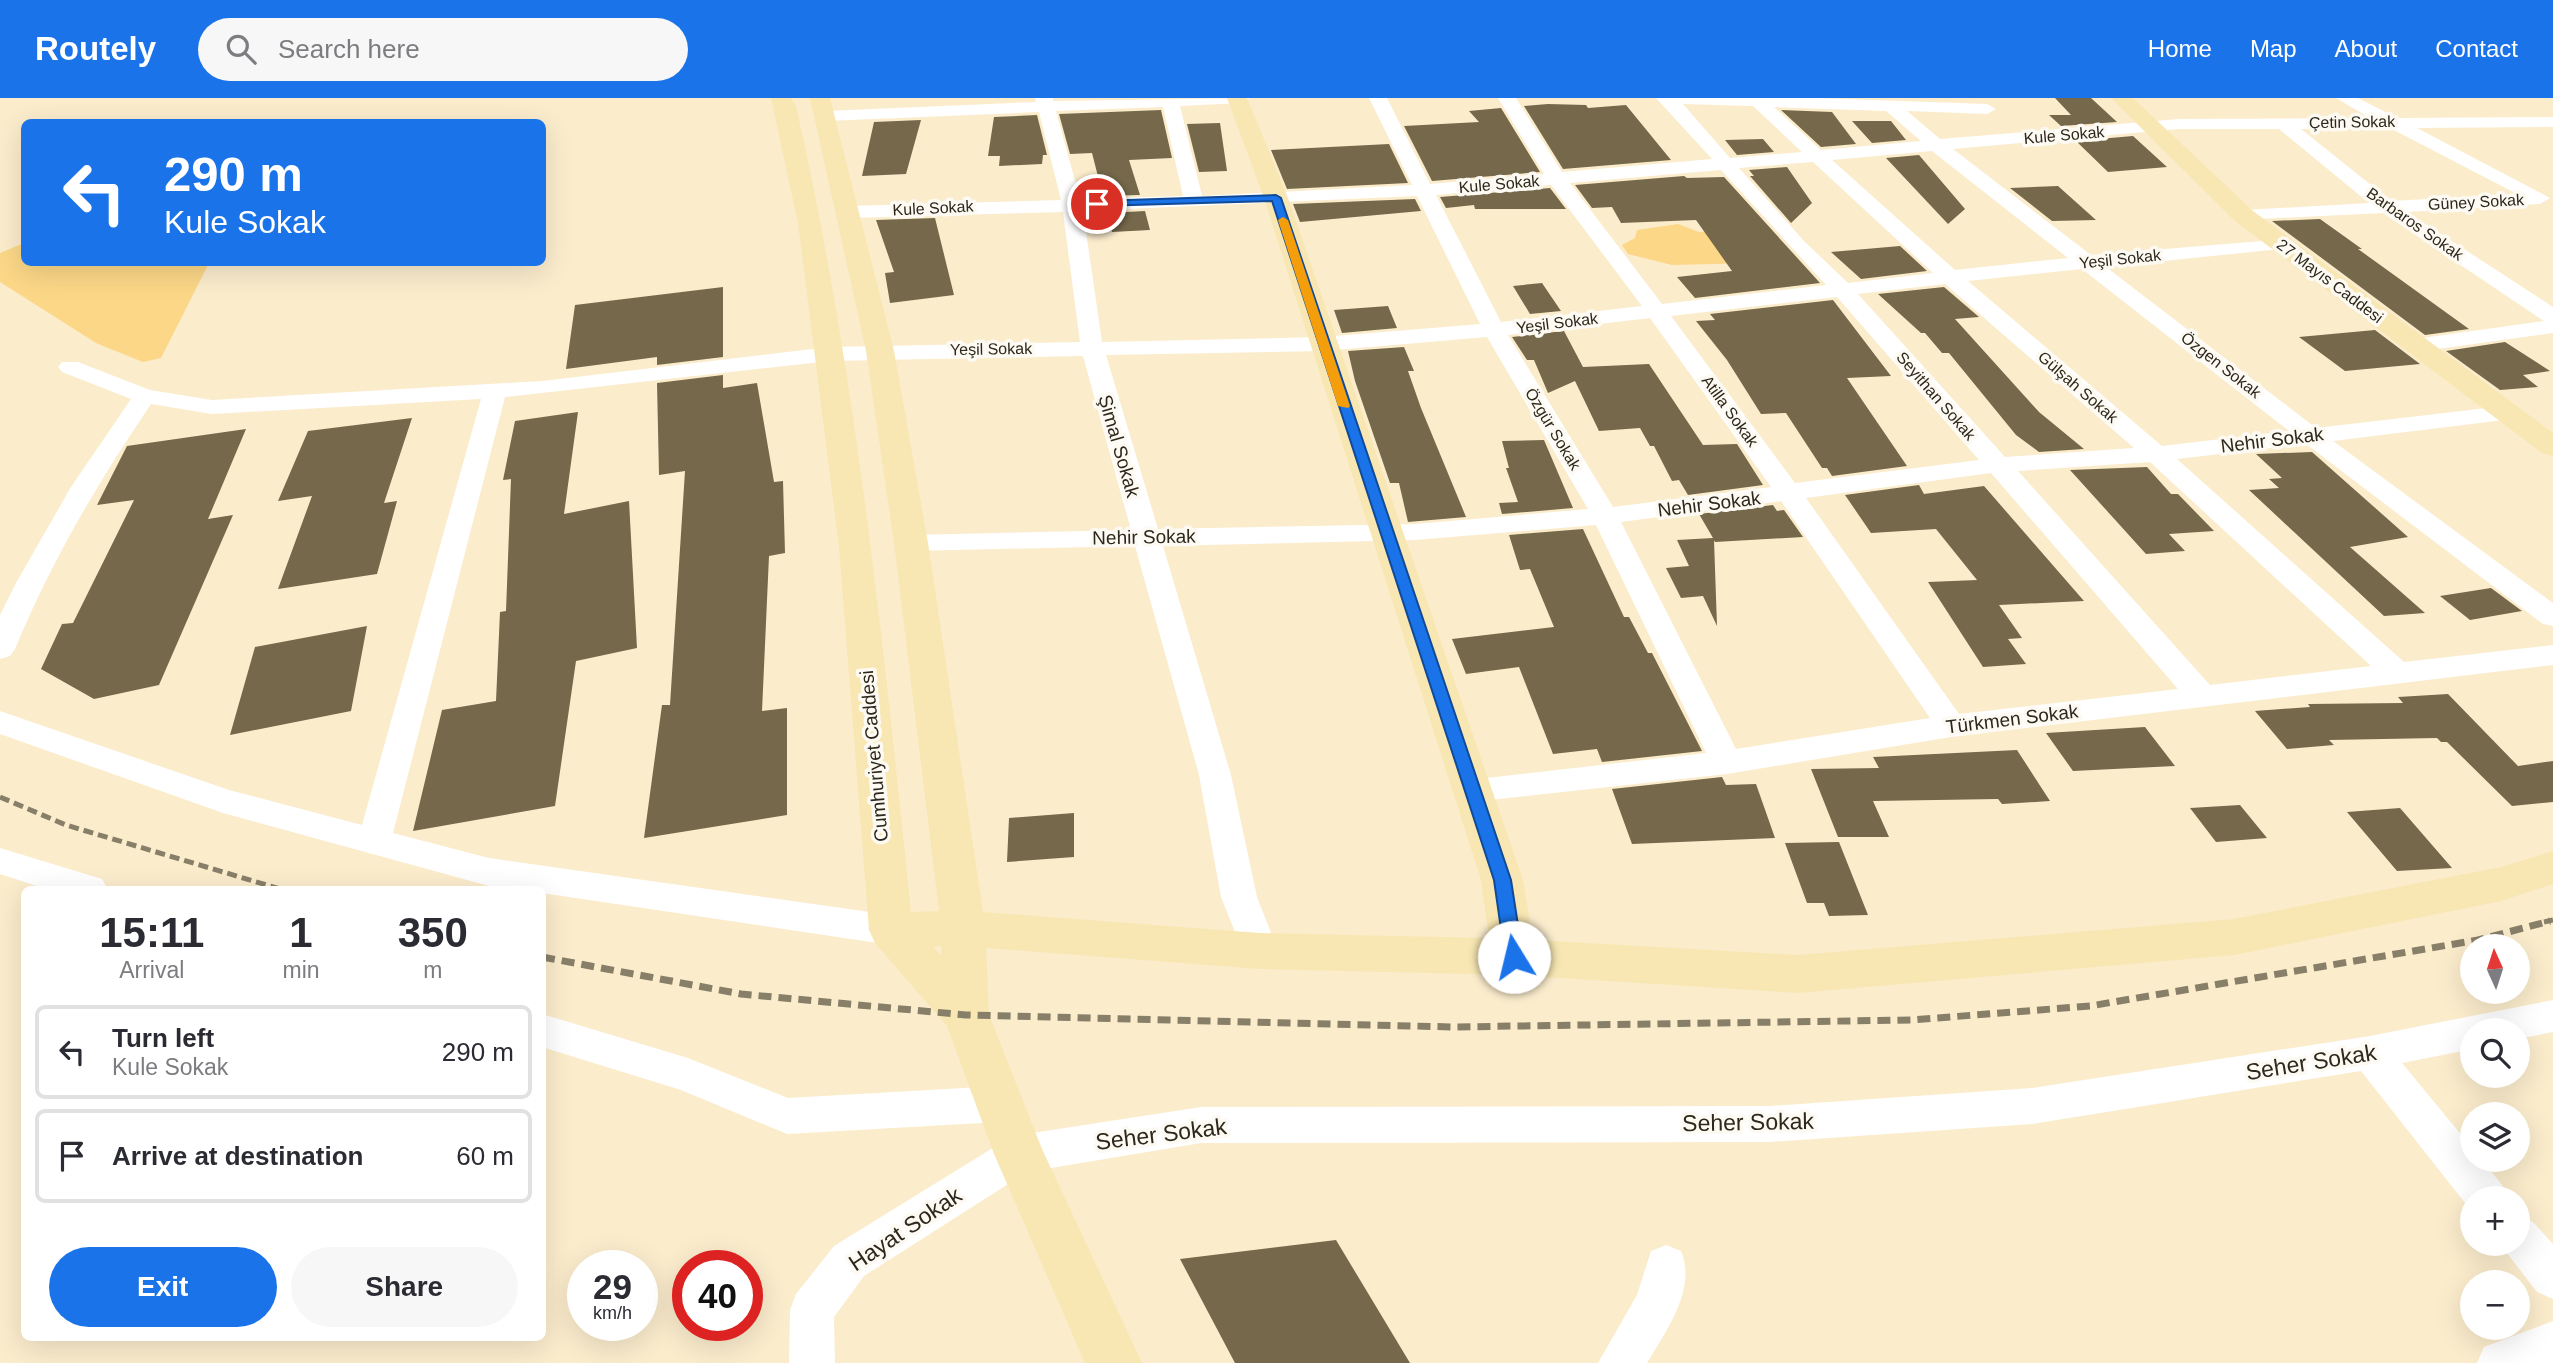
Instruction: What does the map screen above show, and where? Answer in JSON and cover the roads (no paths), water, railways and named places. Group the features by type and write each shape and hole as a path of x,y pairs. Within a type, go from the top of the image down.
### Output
{"street":[{"name":"Cumhuriyet Caddesi","path":"781,98 810,223 856,547 891,930"},
{"path":"1114,1363 1019,1154 966,1015 963,928 911,543 880,351 823,107 949,109 1045,103 1171,102 1238,98 1276,198 1502,880 1514,957"},
{"name":"Özgür Sokak","path":"1378,98 1494,330 1605,516 1727,762"},
{"name":"Atilla Sokak","path":"1507,98 1557,179 1789,494 1951,726"},
{"path":"1667,98 1992,112 2028,138"},
{"name":"Seyithan Sokak","path":"1667,98 1727,162 1801,253 1843,290 2202,696"},
{"name":"27 Mayıs Caddesi","path":"2121,98 2244,216 2504,413 2553,447"},
{"path":"2345,98 2547,202"},
{"name":"Gülşah Sokak","path":"1758,101 1952,279 2156,454 2398,673"},
{"path":"1171,102 1194,202"},
{"name":"Şimal Sokak","path":"1045,103 1072,204 1091,348 1215,775 1239,897 1260,951"},
{"name":"Özgen Sokak","path":"1893,108 1936,145 2311,436 2551,614"},
{"name":"Çetin Sokak","path":"2150,128 2179,124 2553,122"},
{"name":"Barbaros Sokak","path":"2283,123 2386,207 2553,317"},
{"name":"Kule Sokak","path":"847,212 1194,202 1425,190 1815,153 2150,128"},
{"name":"Güney Sokak","path":"2244,216 2386,207 2547,202"},
{"name":"Yeşil Sokak","path":"70,367 145,396 212,407 495,390 880,351 1323,344 1494,330 2088,262 2280,243"},
{"path":"2416,345 2553,326"},
{"path":"374,842 495,390"},
{"path":"0,649 14,613 94,468 145,396"},
{"name":"Nehir Sokak","path":"911,543 1415,532 1605,516 1997,465 2156,454 2504,413"},
{"name":"Türkmen Sokak","path":"1472,790 1727,762 1951,726 2553,655"},
{"path":"0,722 223,801 488,872 891,930 963,928 1260,951 1514,957 1798,974 2234,937 2501,884 2553,867"},
{"path":"0,861 80,886"},
{"path":"891,930 966,1015"},
{"path":"2530,1021 2553,1016"},
{"path":"546,1031 688,1075 787,1116 999,1104"},
{"name":"Seher Sokak","path":"1019,1154 1201,1125 1769,1124 2018,1107 2370,1053 2460,1035"},
{"path":"2370,1053 2477,1186"},
{"name":"Hayat Sokak","path":"812,1363 812,1310 849,1261 1019,1154"},
{"path":"2530,1251 2553,1277"},
{"path":"1622,1363 1657,1304 1666,1266"},
{"path":"2500,1363 2553,1344"}],"railway":[{"path":"0,797 66,825 270,886"},
{"path":"2544,922 2553,920"},
{"path":"546,958 741,994 966,1015 1453,1027 1911,1020 2090,1006 2478,940 2550,921"}]}
